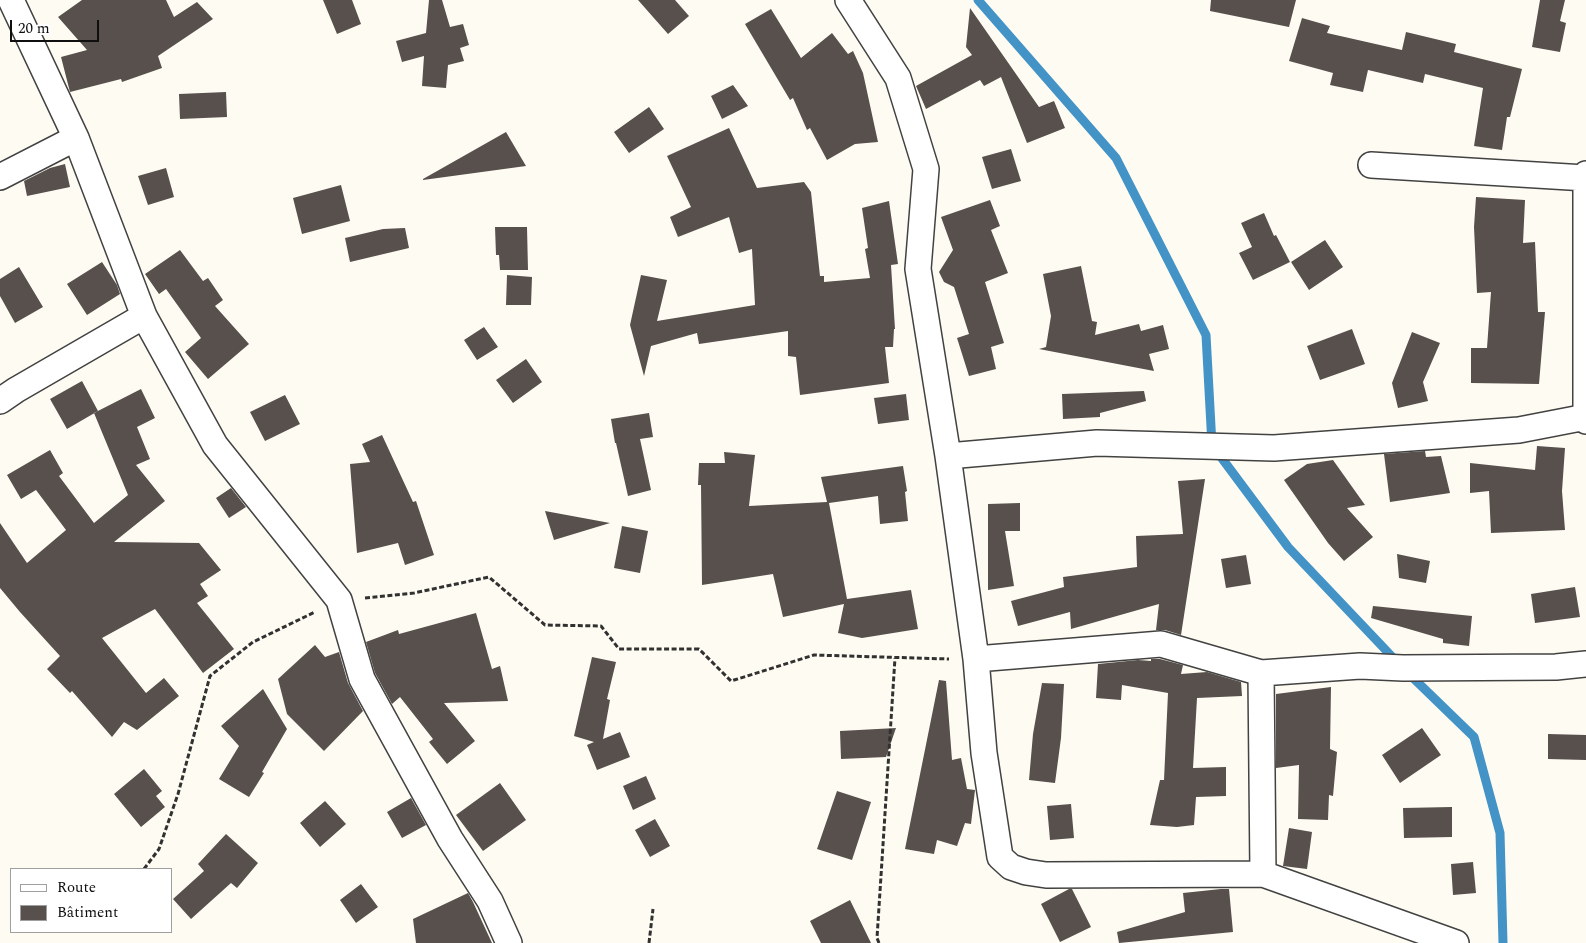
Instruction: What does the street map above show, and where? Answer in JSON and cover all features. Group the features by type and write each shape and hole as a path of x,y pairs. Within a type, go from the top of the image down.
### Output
{"street":[{"path":"11,0 76,138 144,316 215,446 339,600 362,679 450,839 490,901 509,943"},
{"path":"848,0 898,78 926,168 918,269 948,456 976,659 984,752 1000,857 1011,866 1026,872 1046,875 1263,874 1456,943"},
{"path":"0,177 76,138"},
{"path":"1370,165 1586,177 1586,421"},
{"path":"0,401 144,316"},
{"path":"948,456 1096,443 1274,448 1518,430 1586,417"},
{"path":"976,659 1162,644 1261,673 1360,666 1508,667 1586,664"},
{"path":"1261,673 1263,874"}],"path":[{"path":"145,868 159,849 210,676 253,642 339,600 414,593 489,577 545,625 601,626 619,649 699,650 731,681 814,655 976,659"},
{"path":"878,943 895,658"},
{"path":"649,943 653,909"}],"building":[{"path":"82,0 166,0 174,17 197,2 213,19 158,56 162,68 122,82 121,79 70,92 61,57 87,50 58,17"},
{"path":"323,0 352,0 361,24 337,34"},
{"path":"429,0 442,0 450,27 463,24 469,45 460,48 464,61 448,65 446,88 422,86 424,56 402,62 396,41 426,33"},
{"path":"638,0 675,0 689,16 668,34"},
{"path":"1211,0 1296,0 1289,27 1210,11"},
{"path":"1540,0 1565,0 1560,21 1566,23 1560,52 1532,47"},
{"path":"970,8 1039,107 1054,101 1065,128 1027,143 1001,77 984,86 980,80 926,109 916,86 972,55 966,47"},
{"path":"771,9 801,58 832,33 848,54 853,51 863,73 878,142 855,144 827,160 810,128 807,130 793,98 790,100 745,24"},
{"path":"1302,18 1330,26 1327,33 1402,50 1406,32 1456,44 1454,52 1522,69 1510,117 1507,117 1502,150 1474,146 1483,88 1425,74 1423,83 1368,70 1363,92 1330,85 1333,73 1289,61"},
{"path":"733,85 748,106 722,119 711,96"},
{"path":"226,92 227,117 180,119 179,94"},
{"path":"649,107 664,129 629,153 614,132"},
{"path":"729,128 757,188 804,182 811,192 820,276 824,276 824,282 870,278 865,249 868,248 862,208 889,201 898,264 891,265 895,329 893,347 885,347 889,383 800,395 796,357 788,356 788,331 699,344 697,333 651,346 644,376 630,325 641,275 667,280 657,321 755,305 752,249 739,253 729,217 678,237 670,217 691,207 667,156"},
{"path":"506,132 526,166 423,180 423,179"},
{"path":"1011,149 1021,181 992,189 982,157"},
{"path":"65,164 70,187 27,196 24,181 50,168"},
{"path":"166,168 174,197 148,205 138,176"},
{"path":"341,185 350,221 302,234 293,198"},
{"path":"1476,197 1525,200 1523,243 1535,242 1538,312 1545,312 1539,384 1471,383 1471,348 1487,348 1491,292 1477,293 1474,227"},
{"path":"990,200 1000,226 991,230 1008,273 985,282 1004,343 991,347 996,369 969,376 957,338 969,334 954,287 944,282 939,272 953,250 941,217"},
{"path":"1264,213 1274,236 1276,235 1290,262 1253,280 1239,253 1252,247 1241,223"},
{"path":"495,227 527,227 528,270 500,270 499,255 496,255"},
{"path":"405,228 409,248 350,262 345,238 383,229"},
{"path":"1325,240 1343,267 1309,290 1291,262"},
{"path":"180,250 203,281 208,278 223,300 215,306 249,344 208,379 185,352 201,338 166,289 159,294 145,274"},
{"path":"102,262 117,285 120,294 87,315 67,284"},
{"path":"1081,266 1092,321 1097,322 1095,335 1139,324 1141,331 1163,325 1169,349 1149,354 1154,371 1039,349 1046,347 1051,316 1043,274"},
{"path":"19,267 43,307 15,323 0,296 0,279"},
{"path":"507,275 532,277 531,305 506,305"},
{"path":"484,327 498,347 477,360 464,340"},
{"path":"1352,329 1365,364 1320,380 1307,346"},
{"path":"1412,332 1440,343 1423,382 1428,401 1398,408 1392,383"},
{"path":"526,359 542,382 513,403 496,380"},
{"path":"82,381 98,411 67,429 50,399"},
{"path":"141,389 155,418 137,427 150,459 136,465 165,501 114,542 199,543 221,570 200,584 208,596 197,603 234,649 203,673 155,609 102,638 146,693 164,678 179,696 137,730 124,722 112,737 72,691 70,693 47,669 60,656 0,588 0,523 27,563 66,530 36,490 21,499 7,475 50,450 63,473 59,476 94,523 128,495 94,413"},
{"path":"1144,391 1146,401 1100,413 1100,417 1063,419 1062,394"},
{"path":"906,394 909,420 878,424 874,398"},
{"path":"285,395 300,424 265,441 250,412"},
{"path":"649,413 653,437 640,439 651,490 628,496 611,419"},
{"path":"382,435 413,502 416,501 434,555 405,565 398,543 357,553 350,464 370,462 362,444"},
{"path":"1537,446 1565,448 1562,491 1565,530 1491,533 1489,491 1470,493 1470,463 1535,470"},
{"path":"1425,451 1426,457 1441,456 1450,493 1390,502 1384,454"},
{"path":"724,452 755,455 749,506 827,502 821,477 903,466 907,491 905,492 908,521 880,524 878,496 829,503 847,599 911,590 918,629 862,638 838,633 844,604 783,617 773,574 702,585 701,485 698,485 699,463 725,463"},
{"path":"1333,460 1365,505 1347,508 1373,537 1344,561 1328,543 1284,480 1307,464"},
{"path":"1205,479 1181,635 1165,630 1156,630 1159,604 1071,629 1070,612 1018,626 1011,601 1064,587 1063,577 1137,567 1136,536 1183,534 1178,481"},
{"path":"231,488 246,507 229,518 216,498"},
{"path":"1020,503 1020,531 1005,531 1014,586 988,590 988,504"},
{"path":"545,511 610,523 554,540"},
{"path":"622,526 648,531 640,573 614,568"},
{"path":"1397,554 1430,561 1426,583 1399,578"},
{"path":"1246,555 1251,584 1226,588 1221,559"},
{"path":"1575,587 1580,617 1535,623 1531,594"},
{"path":"1373,606 1472,616 1469,646 1443,643 1443,639 1371,618"},
{"path":"476,613 492,669 500,666 508,701 444,703 475,741 447,764 429,742 433,739 400,697 392,704 375,673 366,642 398,630 399,634"},
{"path":"315,645 325,657 339,652 348,683 363,711 324,751 287,714 278,679"},
{"path":"592,657 616,662 607,699 610,700 603,739 620,732 630,757 597,770 587,745 594,742 574,736"},
{"path":"1151,659 1160,659 1183,665 1181,674 1207,672 1241,682 1242,696 1197,698 1193,768 1226,767 1226,796 1196,797 1194,825 1177,827 1150,825 1160,780 1164,780 1168,693 1122,685 1121,700 1096,698 1098,664 1138,660 1151,661"},
{"path":"939,680 946,681 952,760 961,758 967,789 975,790 971,824 965,823 957,846 937,840 934,854 905,849"},
{"path":"1042,683 1064,684 1061,738 1055,783 1029,780 1033,734"},
{"path":"1331,687 1330,749 1337,752 1333,796 1329,795 1328,820 1298,819 1299,765 1276,768 1276,694"},
{"path":"263,689 287,729 249,797 219,779 239,746 221,726"},
{"path":"896,728 886,757 841,759 840,731"},
{"path":"1422,728 1441,755 1400,783 1382,755"},
{"path":"1548,734 1586,735 1586,760 1548,759"},
{"path":"144,769 162,791 156,796 165,807 141,827 114,794"},
{"path":"646,776 656,799 633,810 623,786"},
{"path":"500,783 526,820 483,851 456,815"},
{"path":"837,791 871,802 852,860 817,849"},
{"path":"411,798 426,825 402,838 387,812"},
{"path":"325,801 346,824 320,847 300,823"},
{"path":"1071,804 1074,838 1050,840 1047,806"},
{"path":"1452,807 1452,837 1404,838 1403,808"},
{"path":"655,819 670,846 650,857 635,830"},
{"path":"1289,828 1312,832 1307,869 1283,866"},
{"path":"226,834 258,863 237,888 231,883 191,919 173,899 204,871 198,864"},
{"path":"1473,862 1476,893 1453,895 1451,864"},
{"path":"361,884 378,907 356,923 340,900"},
{"path":"1072,889 1091,927 1060,942 1041,904"},
{"path":"1229,889 1233,932 1119,943 1117,932 1185,912 1183,893"},
{"path":"468,893 492,943 416,943 413,919"},
{"path":"850,900 871,943 821,943 810,921"}],"waterway":[{"path":"978,0 1116,158 1206,335 1212,445 1288,547 1399,664"},
{"path":"1408,673 1474,737 1500,833 1503,943"}]}
